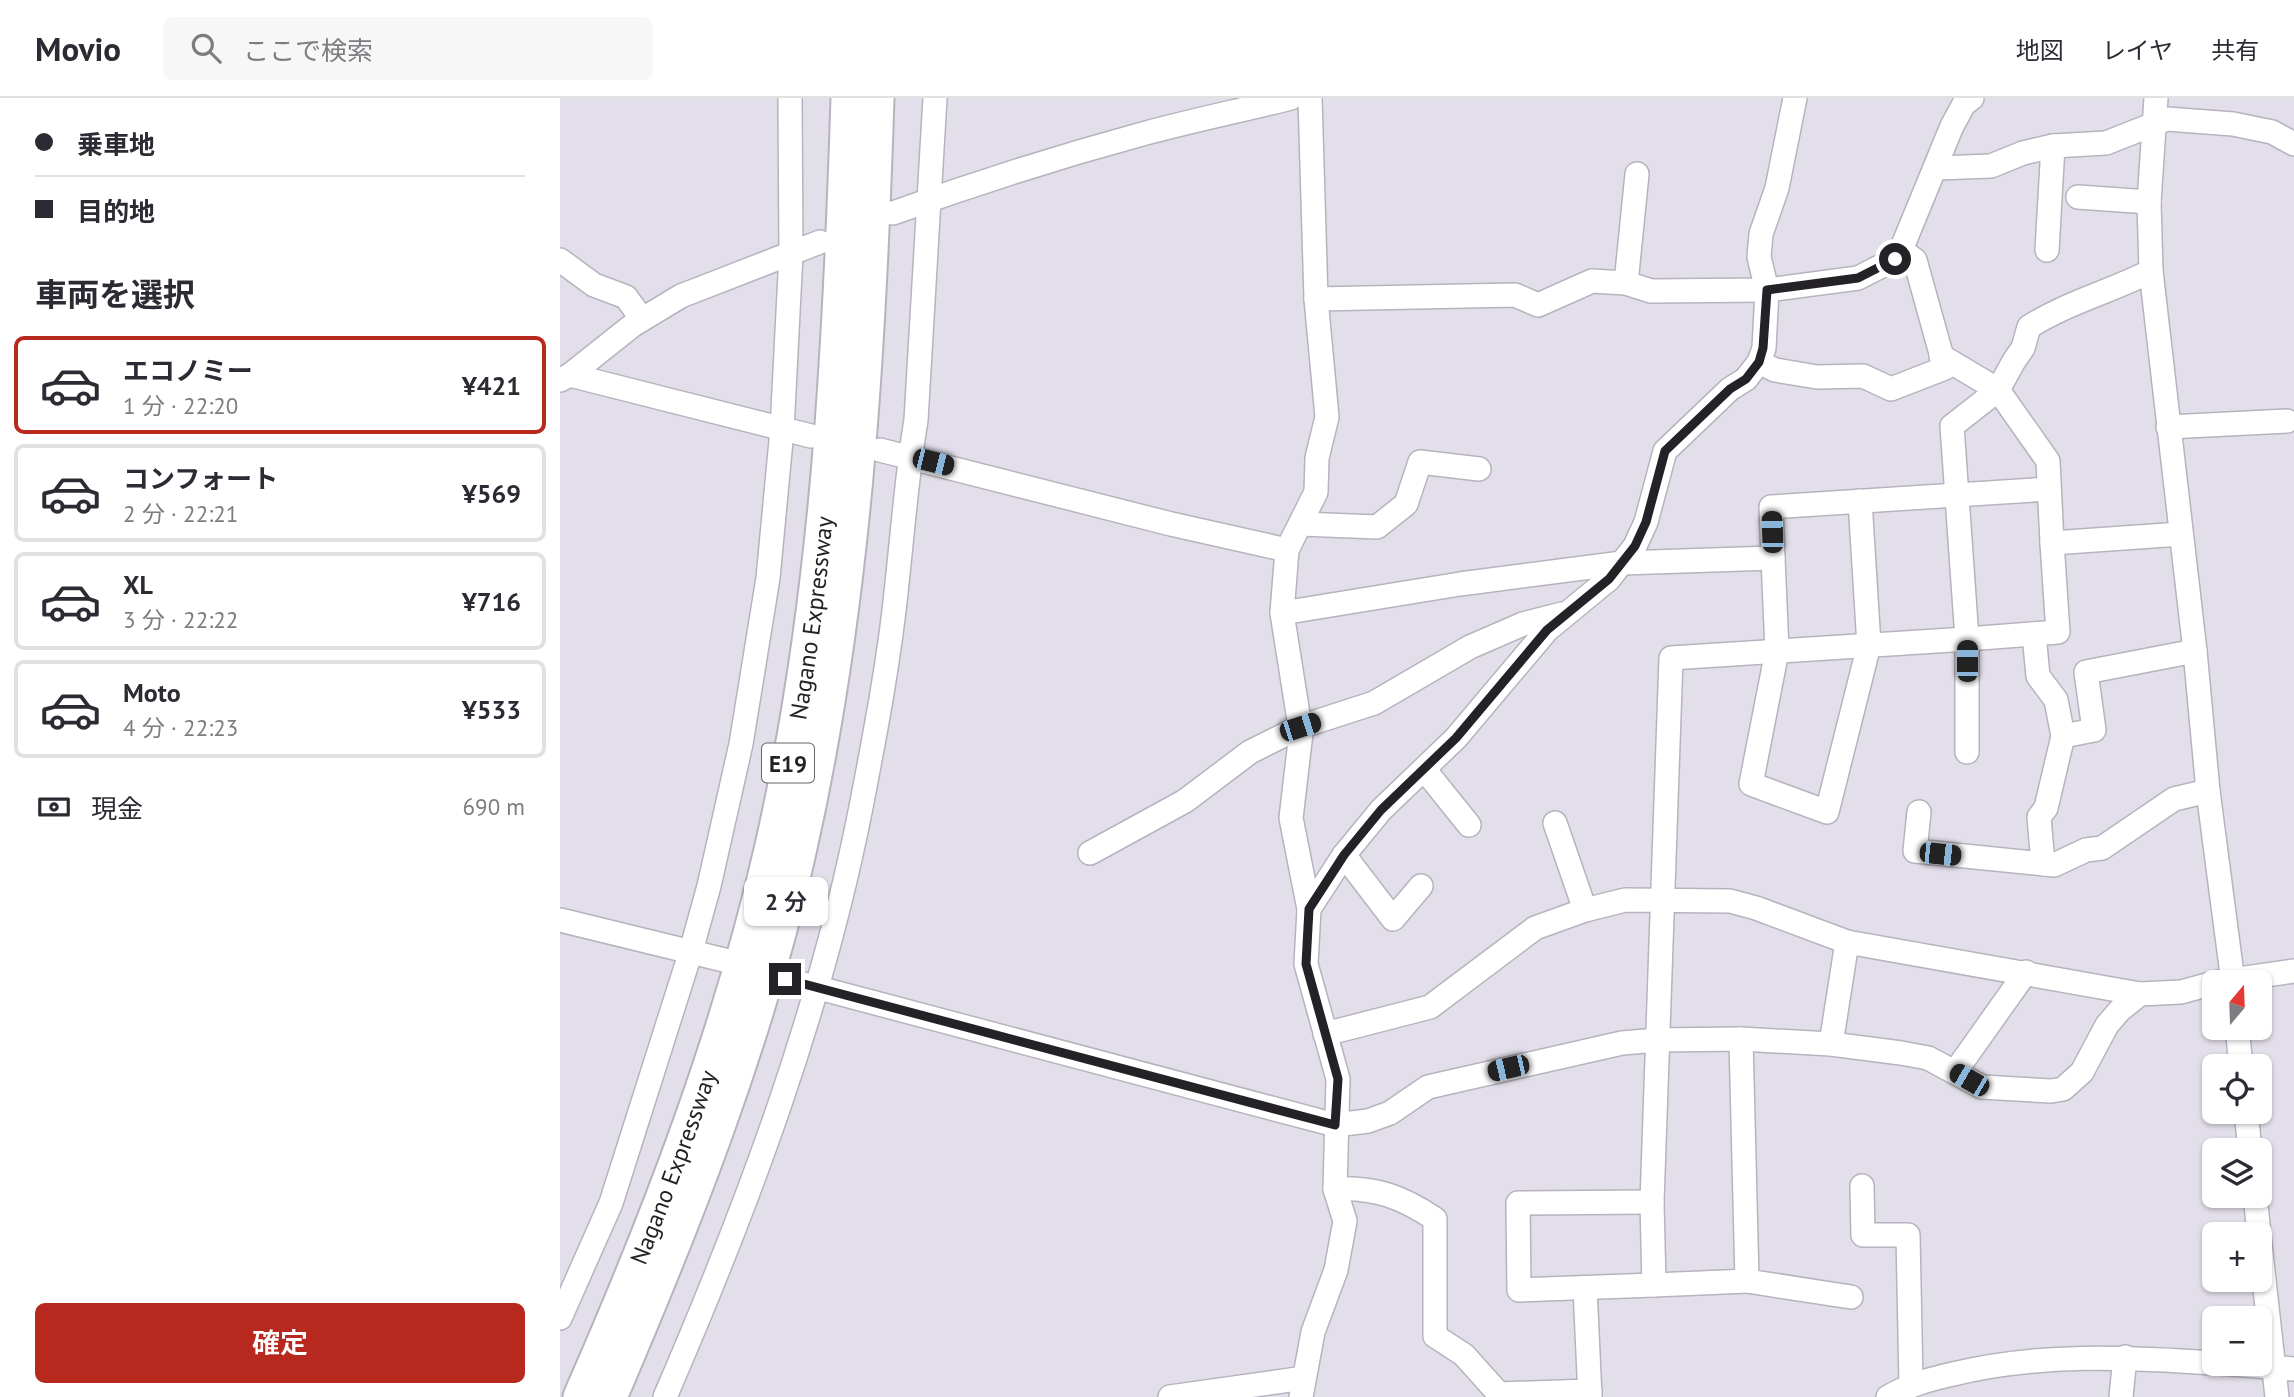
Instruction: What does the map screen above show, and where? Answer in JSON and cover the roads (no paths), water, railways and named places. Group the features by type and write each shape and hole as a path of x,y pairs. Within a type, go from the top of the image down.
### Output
{"highway":[{"name":"Nagano Expressway","path":"580,1397 675,1163 736,980 772,846 810,643 827,494 838,353 848,98"},
{"name":"Nagano Expressway","path":"610,1397 701,1175 740,1061 796,866 815,777 838,649 858,473 874,207 877,98"}],"street":[{"path":"560,1318 611,1203 691,951 712,873 754,671 768,578 782,430 791,254 790,98"},
{"path":"665,1397 717,1277 754,1178 817,987 849,861 885,674 916,420 935,98"},
{"path":"893,213 1145,133 1291,98"},
{"path":"1170,1397 1302,1387 1313,1332 1336,1270 1345,1221 1335,1189 1338,1079 1306,964 1309,909 1291,818 1300,727 1282,613 1287,550 1316,492 1317,458 1327,417 1316,299 1310,98"},
{"path":"1309,909 1344,855 1381,810 1482,710 1547,630 1609,579 1635,546 1646,522 1665,451 1730,389 1746,379 1759,362 1763,348 1767,290 1759,257 1761,234 1777,188 1794,98"},
{"path":"1316,299 1515,295 1538,305 1592,281 1626,283 1651,291 1767,290 1858,278 1895,259 1901,250 1937,168 1952,126 1965,104 1972,98"},
{"path":"2156,98 2149,202 2151,271 2195,651 2223,970"},
{"path":"1937,168 1991,166 2023,153 2053,146 2106,143 2167,120 2233,124 2272,132 2294,144"},
{"path":"2047,250 2053,146"},
{"path":"1626,283 1637,174"},
{"path":"2078,197 2149,202"},
{"path":"565,378 642,319 681,296 820,242"},
{"path":"1759,362 1775,370 1817,377 1863,376 1891,389 1945,368 1915,260 1901,250"},
{"path":"561,262 594,285 626,297 642,319"},
{"path":"1967,752 1967,639 1952,426 1998,390 2023,348 2029,327 2044,317 2123,286 2151,271"},
{"path":"1654,1285 1652,1202 1671,658 2058,632 2048,461 1998,390 1941,356"},
{"path":"565,378 811,436"},
{"path":"2168,427 2287,421"},
{"path":"880,450 1171,524 1287,550"},
{"path":"1301,524 1377,527 1406,504 1420,462 1479,469"},
{"path":"1860,501 1869,645 1827,812 1752,784 1777,651 1771,507 1860,501 2049,489"},
{"path":"2052,543 2181,534"},
{"path":"1282,613 1460,584 1622,563 1773,558"},
{"path":"1090,853 1185,801 1251,752 1300,727 1374,703 1470,647 1522,624 1569,613"},
{"path":"2034,634 2038,676 2056,700 2063,736 2046,808 2039,817 2043,864"},
{"path":"2063,736 2094,730 2086,672 2195,651"},
{"path":"1424,769 1469,825"},
{"path":"1919,812 1914,851 2054,865 2087,850 2102,848 2174,800 2208,791"},
{"path":"1556,823 1585,910"},
{"path":"1344,855 1393,919 1421,886"},
{"path":"1325,1034 1430,1007 1535,928 1585,910 1625,900 1730,901 1847,942 2140,994 2181,992 2202,987"},
{"path":"560,920 724,960"},
{"path":"1831,1044 1847,942"},
{"path":"2272,974 2294,971"},
{"path":"1955,1072 2026,972"},
{"path":"785,979 1335,1125 1368,1121 1390,1113 1428,1087 1574,1052 1622,1043 1658,1040 1831,1044 1928,1058 1982,1087 2051,1091 2063,1089 2082,1072 2107,1025 2140,994"},
{"path":"1741,1040 1747,1281"},
{"path":"1862,1186 1863,1235 1908,1235 1911,1384"},
{"path":"1335,1189 1356,1188 1392,1194 1435,1219 1435,1336 1464,1354 1499,1394 1590,1394 1585,1288"},
{"path":"1652,1202 1518,1203 1519,1290 1747,1281 1851,1297"},
{"path":"2270,1292 2284,1368 2277,1397"},
{"path":"2121,1397 2126,1357"},
{"path":"1888,1397 1911,1384 1985,1366 2057,1359 2126,1357 2202,1362"}]}
